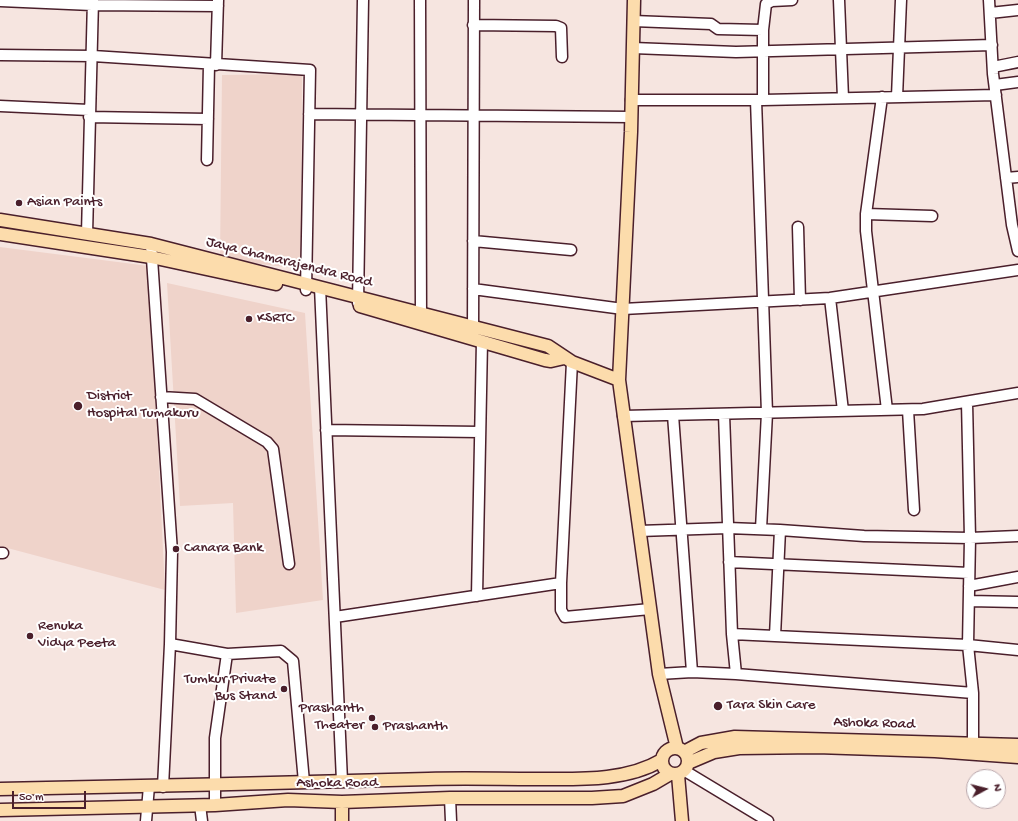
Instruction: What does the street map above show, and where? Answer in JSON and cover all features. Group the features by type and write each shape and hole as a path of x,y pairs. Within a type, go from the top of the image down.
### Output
{"main road":[{"path":"634,0 631,117 619,380 659,674 681,750 680,771 682,821"},
{"name":"Jaya Chamarajendra Road","path":"0,220 151,244 306,287"},
{"name":"Jaya Chamarajendra Road","path":"0,234 151,257 320,290 476,335 548,346 554,348 568,360 619,380"},
{"name":"Jaya Chamarajendra Road","path":"359,301 421,314 476,335"},
{"name":"Ashoka Road","path":"0,789 163,787 216,784 342,781 588,779 647,769 662,760 665,752 681,750 702,743 735,737 1018,745"},
{"name":"Ashoka Road","path":"0,810 148,807 288,800 342,802 450,798 555,799 623,796 680,771 714,752 739,748 817,747 942,751 1018,757"},
{"path":"662,760 664,770 680,771"},
{"path":"342,802 342,821"}],"street":[{"path":"359,301 362,0"},
{"path":"420,0 421,314"},
{"path":"474,0 473,289 480,432 477,596"},
{"path":"761,529 767,413 763,302 760,100 764,51 763,30 766,2 792,0"},
{"path":"839,0 843,98"},
{"path":"897,97 901,0"},
{"path":"989,0 995,90 1012,225 1018,251"},
{"path":"0,1 218,3 208,119 207,160"},
{"path":"87,234 89,113 93,56 93,2"},
{"path":"990,13 1018,10"},
{"path":"634,21 711,24 718,30 763,30"},
{"path":"474,25 556,26 561,28 562,57"},
{"path":"633,48 764,51 992,45"},
{"path":"0,55 93,56 213,65 310,70 306,287"},
{"path":"993,67 1018,62"},
{"path":"631,100 760,100 897,97 995,90 1018,82"},
{"path":"882,97 866,214 866,231 887,410"},
{"path":"0,106 89,113 208,119"},
{"path":"309,114 361,116 631,117"},
{"path":"1006,178 1018,178"},
{"path":"866,214 932,216"},
{"path":"798,227 800,300"},
{"path":"473,241 571,250"},
{"path":"151,244 172,552 170,644 163,787"},
{"path":"473,289 623,309 830,298 1018,270"},
{"path":"320,290 342,781"},
{"path":"830,298 842,411"},
{"path":"568,360 561,610 564,617 650,609"},
{"path":"623,416 923,410 1018,394"},
{"path":"162,397 195,399 268,442 275,458 289,564"},
{"path":"967,402 970,538 968,645 973,693 973,743"},
{"path":"908,410 914,510"},
{"path":"673,414 680,530 692,672"},
{"path":"724,414 732,634 736,674"},
{"path":"326,430 480,432"},
{"path":"639,532 728,528 864,536 970,538 1018,536"},
{"path":"775,636 780,530"},
{"path":"730,562 970,573"},
{"path":"969,586 1018,577"},
{"path":"335,617 561,583"},
{"path":"969,601 1018,602"},
{"path":"732,634 968,645 1018,650"},
{"path":"170,644 227,654 281,651 294,661 304,782"},
{"path":"215,804 215,738 227,654"},
{"path":"659,674 692,672 736,674 973,693"},
{"path":"680,771 768,821"},
{"path":"146,821 149,786"},
{"path":"450,798 451,821"},
{"path":"200,805 202,821"}],"shaded area":[{"path":"302,74 301,269 220,259 222,75"},
{"name":"District Hospital Tumakuru","path":"0,247 149,266 165,590 0,546"},
{"path":"167,283 305,313 323,600 236,613 233,503 180,506"}],"place":[{"name":"Asian Paints","path":"19,203"},
{"name":"KSRTC","path":"249,319"},
{"name":"District Hospital Tumakuru","path":"78,406"},
{"name":"Canara Bank","path":"176,549"},
{"name":"Renuka Vidya Peeta","path":"30,636"},
{"name":"Tumkur Private Bus Stand","path":"284,689"},
{"name":"Tara Skin Care","path":"718,706"},
{"name":"Prashanth Theater","path":"372,718"},
{"name":"Prashanth","path":"375,727"}]}
